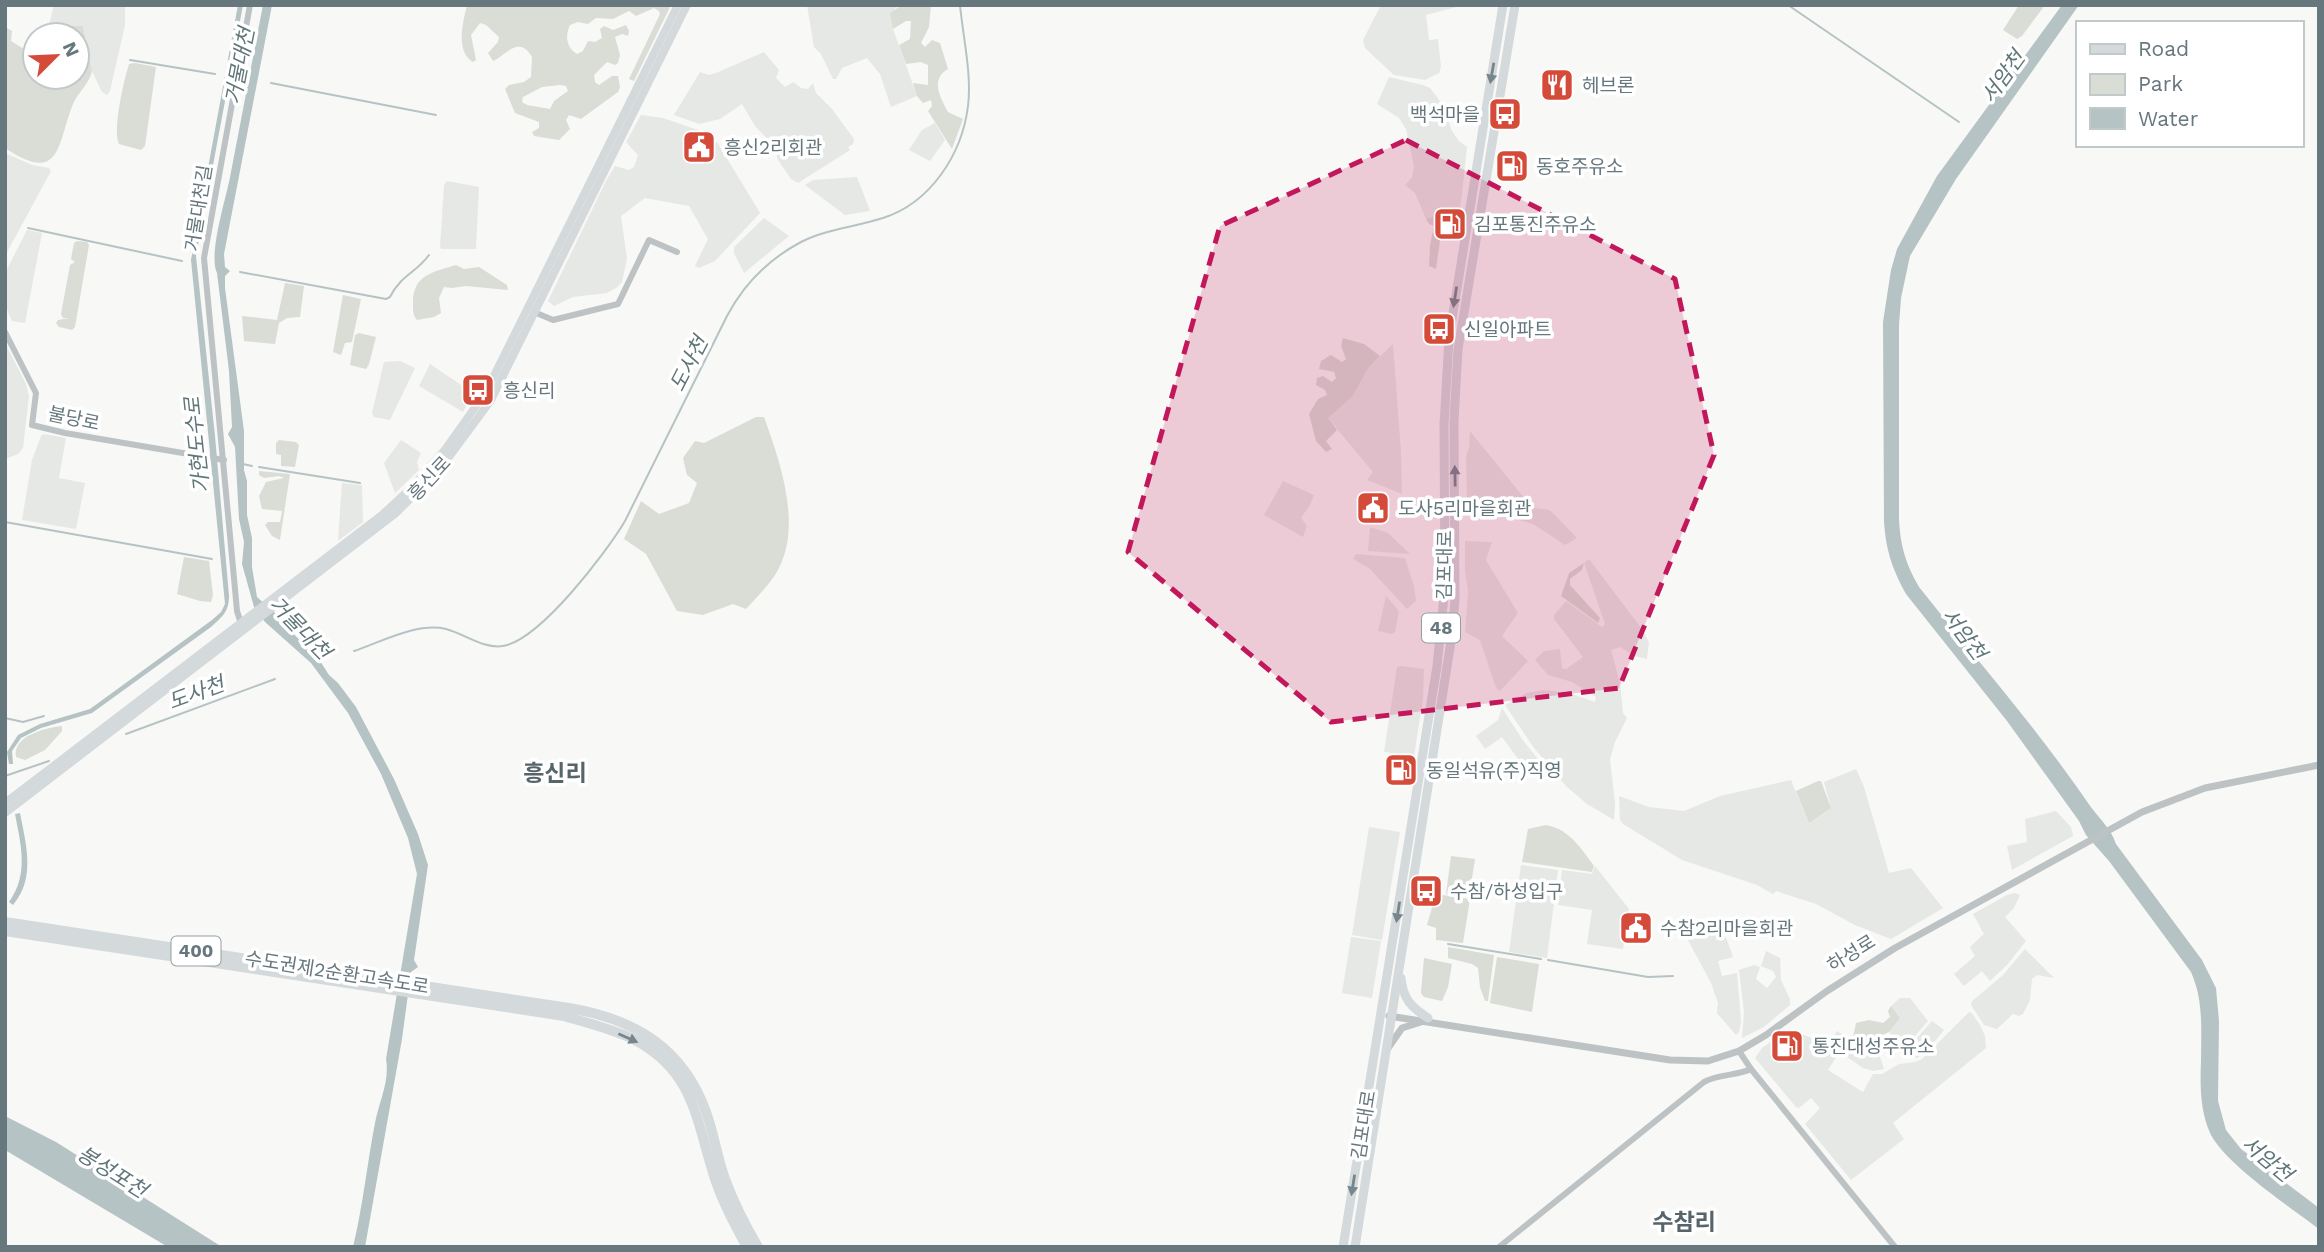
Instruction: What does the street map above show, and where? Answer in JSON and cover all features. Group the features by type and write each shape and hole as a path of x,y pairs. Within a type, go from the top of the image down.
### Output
{"highway":[{"name":"수도권제2순환고속도로","path":"5,922 385,985"},
{"name":"수도권제2순환고속도로","path":"5,931 591,1012 625,1023 647,1034 668,1050 689,1074 707,1114 725,1179 743,1222 758,1247"},
{"name":"수도권제2순환고속도로","path":"427,991 564,1016 602,1027 634,1040 653,1052 672,1069 685,1086 693,1103 716,1181 747,1247"}],"main road":[{"name":"흥신로","path":"273,602 393,505 444,451 473,412 495,374 678,5"},
{"name":"흥신로","path":"5,813 252,618 396,513 440,469 491,400 687,5"},
{"name":"김포대로","path":"1343,1247 1412,831 1443,611 1446,563 1444,425 1447,363 1453,311 1503,5"},
{"name":"김포대로","path":"1355,1247 1455,600 1454,421 1458,349 1515,5"},
{"name":"흥신로","path":"5,803 242,626"},
{"path":"1400,963 1405,998 1427,1020"}],"street":[{"name":"거물대천길","path":"224,460 204,258 250,5"},
{"path":"534,312 552,320 618,304 649,240 677,252"},
{"name":"불당로","path":"5,332 36,393 32,425 224,460"},
{"path":"224,460 235,589 242,626"},
{"path":"2083,841 2116,822 2165,801 2205,788 2319,763"},
{"name":"하성로","path":"1382,1013 1685,1062 1708,1061 1739,1051 1898,947 2083,841"},
{"name":"하성로","path":"1427,1020 1669,1056 1717,1056 1738,1049 1829,986 1915,933 2083,841"},
{"path":"1386,1052 1402,1028 1427,1020"},
{"path":"1739,1051 1895,1247"},
{"path":"1499,1247 1704,1082 1751,1069"}],"highlighted area":[{"path":"1406,140 1675,279 1714,455 1619,688 1331,722 1128,552 1220,226"}],"shaded area":[{"path":"54,5 125,5 125,25 107,95 102,92 92,71 91,21 50,21"},
{"path":"807,5 902,5 895,8 893,29 917,96 891,107 880,74 867,58 842,68 836,79 833,79 821,54 814,47"},
{"path":"1381,5 1464,5 1426,15 1429,40 1438,39 1441,67 1439,73 1425,80 1394,75 1365,48 1363,40"},
{"path":"764,52 779,70 776,78 785,87 793,82 808,89 813,83 816,93 832,109 854,139 853,144 848,147 850,150 798,183 791,179 778,160 774,146 755,126 742,104 720,119 699,124 674,115 700,72 709,75 716,73"},
{"path":"1389,77 1430,88 1443,105 1452,131 1467,147 1459,209 1426,219 1415,193 1405,185 1412,177 1414,166 1406,129 1399,118 1377,104"},
{"path":"641,115 663,118 701,131 689,144 699,156 717,142 760,213 715,261 699,268 695,266 708,239 689,206 645,198 621,216 627,259 622,282 607,293 573,297 554,306 548,301 606,181 615,166 629,170 634,167 638,155 626,142"},
{"path":"935,123 945,140 930,161 909,150 922,130"},
{"path":"5,153 51,171 5,256"},
{"path":"857,177 870,211 845,215 805,185 813,180"},
{"path":"447,181 479,187 476,249 440,247 444,185"},
{"path":"764,218 789,236 744,273 734,253 734,247"},
{"path":"27,230 42,233 25,323 12,321 10,317 5,304 5,273"},
{"path":"5,343 26,384 29,396 23,448 18,454 5,459"},
{"path":"1393,344 1402,494 1367,480 1373,472 1328,418 1352,397 1369,367"},
{"path":"400,361 415,368 390,420 374,417 372,413 384,362"},
{"path":"430,364 473,393 463,412 419,386"},
{"path":"1470,431 1529,504 1534,508 1550,510 1577,538 1565,545 1533,524 1467,504 1466,457"},
{"path":"44,434 66,438 59,478 85,483 76,529 22,520 32,460"},
{"path":"401,440 421,453 417,462 419,470 395,493 384,463"},
{"path":"1283,481 1314,495 1301,518 1307,526 1303,537 1264,515"},
{"path":"342,483 362,485 363,522 338,541"},
{"path":"1370,527 1388,533 1410,554 1368,551"},
{"path":"1465,541 1492,542 1486,560 1518,613 1502,636 1528,661 1500,691 1495,685 1480,640 1465,632 1468,591"},
{"path":"1356,554 1405,558 1416,601 1407,609 1370,569 1353,559"},
{"path":"1589,559 1649,642 1647,659 1635,656 1620,647 1611,650 1620,683 1623,713 1627,718 1610,759 1615,803 1614,820 1587,804 1567,787 1534,748 1505,705 1526,693 1544,690 1569,693 1595,702 1596,697 1572,682 1548,675 1535,660 1544,651 1560,649 1562,668 1566,669 1583,657 1554,619 1554,615 1566,601 1602,627 1605,624 1584,563"},
{"path":"1386,596 1399,611 1395,632 1392,634 1378,631"},
{"path":"1397,667 1424,669 1423,699 1414,756 1384,752"},
{"path":"1502,708 1544,767 1529,774 1502,737 1485,749 1476,736 1498,720"},
{"path":"1856,769 1864,787 1889,873 1911,868 1943,908 1891,939 1855,925 1816,904 1776,891 1773,894 1757,885 1682,860 1620,820 1619,796 1649,807 1684,811 1720,796 1791,780 1809,823 1831,808 1824,782"},
{"path":"2056,811 2071,827 2073,836 2012,870 2007,846 2027,842 2025,819"},
{"path":"1369,827 1400,832 1382,940 1352,935"},
{"path":"1521,865 1558,870 1547,958 1509,952"},
{"path":"1595,866 1629,909 1623,949 1587,944 1592,910 1558,905 1562,870 1592,874"},
{"path":"2015,893 2020,895 2014,908 2005,917 2026,941 1990,981 1982,971 1964,986 1954,974 1975,956 1970,947 1984,934 1973,914"},
{"path":"1720,928 1733,957 1718,961 1722,976 1737,973 1741,1022 1736,1035 1717,1013 1718,1003 1711,983 1688,940"},
{"path":"1351,937 1381,941 1372,998 1342,993"},
{"path":"2025,949 2054,978 2037,975 2032,979 2030,1000 2023,1014 2013,1014 1997,1029 1984,1025 1971,1005 1972,1001 2002,976"},
{"path":"1766,951 1780,958 1781,980 1790,1005 1764,1027 1742,1038 1744,1012 1739,970 1754,965 1760,967 1756,979 1767,988 1776,977 1773,971 1761,966"},
{"path":"1900,998 1910,998 1928,1021 1907,1045 1903,1056 1897,1041 1889,1032 1900,1018 1891,1006"},
{"path":"1969,1012 1980,1025 1986,1048 1893,1123 1904,1139 1851,1180 1805,1124 1820,1108 1811,1098 1799,1108 1796,1107 1755,1058 1762,1048 1789,1029 1814,1039 1837,1056 1828,1070 1863,1092 1873,1074 1882,1074 1899,1064 1922,1059"},
{"path":"1932,1021 1944,1030 1926,1052 1917,1058 1911,1058 1908,1054 1910,1046"},
{"path":"1837,1031 1858,1044 1874,1039 1884,1069 1873,1071 1863,1068 1828,1044"}],"green space":[{"path":"467,5 671,5 634,81 629,79 660,14 659,11 654,8 636,16 629,11 613,19 596,18 588,24 578,22 570,25 568,41 577,54 583,51 588,41 595,42 602,38 600,29 604,26 613,30 626,25 629,31 628,36 622,34 615,37 620,55 618,63 615,65 607,62 594,75 595,82 599,85 612,76 618,76 618,92 581,119 569,115 566,120 570,129 559,140 534,136 532,132 539,128 539,122 515,113 505,89 531,77 532,57 527,50 522,47 512,48 493,61 488,53 499,37 480,23 471,35 476,60 473,62 467,57 462,44 462,28","holes":["566,86 568,91 554,101 550,109 522,102 523,97 542,87"]},
{"path":"902,5 931,5 929,27 921,43 925,47 932,40 940,43 948,69 939,78 938,89 948,112 963,119 952,149 928,111 932,106 931,100 923,103 917,96 913,83 928,85 928,65 921,62 906,64 899,45 910,39 911,21 893,29 890,13"},
{"path":"2019,5 2045,5 2017,39 2003,30"},
{"path":"5,27 12,31 11,41 21,47 21,91 81,91 73,104 59,145 47,161 37,163 24,159 5,148"},
{"path":"129,64 156,67 145,146 141,150 119,144 117,137 124,81"},
{"path":"1442,214 1436,269 1429,266 1434,226 1426,219"},
{"path":"87,242 89,245 75,327 72,330 59,327 56,323 69,318 63,318 61,314 70,265 75,262 71,259 74,243"},
{"path":"456,265 464,269 479,267 507,285 508,290 444,287 439,298 441,313 417,320 413,311 414,294 420,281 425,276"},
{"path":"285,283 304,286 300,317 287,318 279,323 275,344 244,341 242,316 277,320"},
{"path":"343,295 361,299 352,342 345,343 341,355 333,352"},
{"path":"359,333 376,337 366,369 350,365 355,335"},
{"path":"1343,338 1364,344 1380,356 1369,367 1352,397 1328,418 1337,430 1326,441 1332,449 1326,452 1316,441 1309,414 1318,399 1327,395 1325,390 1316,385 1317,378 1323,376 1332,382 1336,378 1334,372 1319,369 1321,361 1331,355 1342,362 1346,359 1341,346"},
{"path":"756,417 764,417 783,476 789,518 784,557 775,575 746,609 733,604 703,615 677,611 646,554 624,539 641,501 659,514 689,503 697,483 687,475 683,458 695,441 704,443"},
{"path":"279,440 296,442 299,445 295,467 281,466 281,455 276,454 276,443"},
{"path":"259,471 290,474 280,540 272,536 265,525 268,522 280,522 282,511 262,509 259,496 266,482 284,478 264,478 259,475"},
{"path":"184,557 209,561 213,595 211,602 177,594"},
{"path":"1584,563 1582,570 1570,579 1570,585 1600,618 1598,623 1561,596 1569,573"},
{"path":"62,726 62,731 45,750 25,760 16,757 16,750 24,738 39,731"},
{"path":"1821,781 1831,808 1809,823 1796,791"},
{"path":"1546,825 1574,840 1594,866 1592,872 1522,862 1528,829"},
{"path":"1451,856 1475,859 1469,897 1446,894"},
{"path":"1436,894 1470,899 1463,943 1436,940 1436,928 1427,925"},
{"path":"1448,947 1494,955 1488,1001 1485,1001 1480,987 1478,968 1448,958"},
{"path":"1497,957 1539,964 1532,1012 1490,1003"},
{"path":"1424,958 1452,964 1448,987 1442,1001 1424,997 1421,993"},
{"path":"1891,1006 1900,1018 1889,1032 1862,1044 1852,1042 1856,1023 1869,1020 1883,1023 1890,1017 1888,1011"}],"water":[{"path":"238,5 243,5 196,256 215,436 228,606 222,617 211,627 92,713 41,728 21,738 12,751 13,764 9,764 7,752 18,735 40,724 90,709 212,620 225,604 191,260"},
{"path":"263,5 272,5 224,254 225,267 230,271 225,276 225,288 244,431 247,515 252,538 252,567 257,597 275,613 282,625 315,653 329,675 356,707 394,779 428,865 414,960 418,967 411,972 402,1039 365,1247 353,1247 375,1123 385,1083 386,1059 417,874 408,838 381,774 348,713 311,663 265,622 254,607 242,564 244,542 239,519 235,447 228,434 232,427 229,371 215,253"},
{"path":"2062,5 2079,5 1956,179 1910,256 1901,298 1899,325 1899,519 1902,546 1919,587 2046,745 2202,960 2216,988 2219,1021 2218,1101 2226,1130 2241,1149 2319,1208 2319,1229 2231,1160 2211,1135 2202,1099 2201,1016 2191,972 2109,861 2086,835 2079,821 2007,721 1906,594 1893,567 1886,541 1883,322 1897,249 1937,176"},
{"path":"20,813 27,872 25,884 13,905 9,902 19,881 22,860 15,814"},
{"path":"5,1116 56,1142 222,1247 168,1247 5,1150"}],"waterway":[{"name":"도사천","path":"354,651 423,628 446,629 488,645 503,646 518,640 535,628 571,593 625,521 727,316 749,283 778,256 801,242 900,211 929,189 941,175 959,142 968,106 968,69 960,5"},
{"path":"1788,5 1959,122"},
{"name":"거물대천","path":"130,60 215,74"},
{"name":"거물대천","path":"242,78 248,79"},
{"path":"271,83 436,115"},
{"path":"28,228 182,261"},
{"path":"240,272 386,299 429,255"},
{"path":"243,464 252,466"},
{"path":"259,467 360,483"},
{"path":"5,522 212,559"},
{"name":"도사천","path":"126,734 275,679"},
{"path":"5,718 23,722 44,716"},
{"name":"도사천","path":"5,776 49,761"},
{"path":"1448,944 1541,959"},
{"path":"1548,960 1648,977 1673,976"}],"place":[{"name":"헤브론","path":"1557,85"},
{"name":"백석마을","path":"1505,114"},
{"name":"흥신2리회관","path":"699,147"},
{"name":"동호주유소","path":"1512,166"},
{"name":"김포통진주유소","path":"1450,224"},
{"name":"신일아파트","path":"1439,329"},
{"name":"흥신리","path":"478,390"},
{"name":"도사5리마을회관","path":"1373,508"},
{"name":"동일석유(주)직영","path":"1401,770"},
{"name":"수참/하성입구","path":"1426,891"},
{"name":"수참2리마을회관","path":"1636,928"},
{"name":"통진대성주유소","path":"1787,1046"}],"district":[{"name":"흥신리","path":"555,773"},
{"name":"수참리","path":"1684,1222"}],"water label":[{"name":"서암천","path":"2003,77"},
{"name":"가현도수로","path":"197,445"},
{"name":"서암천","path":"1964,634"},
{"name":"서암천","path":"2267,1159"},
{"name":"봉성포천","path":"112,1172"}]}
